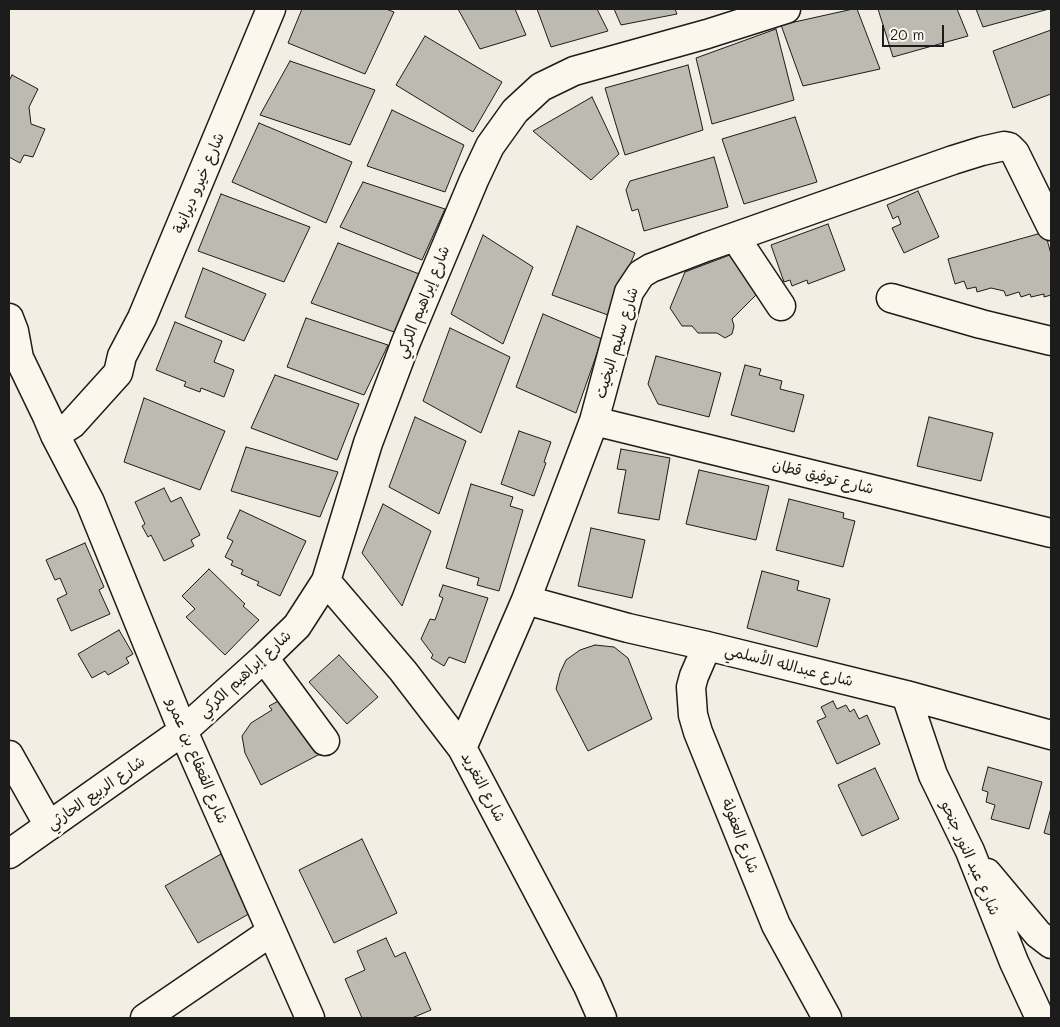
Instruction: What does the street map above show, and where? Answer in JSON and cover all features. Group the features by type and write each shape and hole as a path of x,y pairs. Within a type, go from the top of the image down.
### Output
{"street":[{"name":"شارع خيرو ديرانية","path":"59,420 118,372 122,356 154,292 271,9"},
{"name":"شارع إبراهيم الكركي","path":"182,731 297,626 326,581 368,444 406,342 490,146 515,111 542,87 574,71 707,34 786,9"},
{"name":"شارع سليم البخيت","path":"462,748 526,600 594,421 624,311 634,282 641,274 651,268 735,237 960,158 1004,146 1009,147 1015,153 1051,226"},
{"path":"735,237 781,306"},
{"path":"891,298 981,324 1051,341"},
{"name":"شارع القعقاع بن عمرو","path":"11,324 32,349 90,502 182,731 310,1018"},
{"name":"شارع توفيق قطان","path":"594,421 1051,533"},
{"name":"شارع التغريد","path":"326,581 403,671 462,748 588,986 602,1018"},
{"name":"شارع عبدالله الأسلمي","path":"526,600 628,628 906,695 1051,735"},
{"name":"شارع العفولة","path":"707,646 691,688 693,715 698,732 776,925 826,1018"},
{"path":"264,658 325,741"},
{"name":"شارع عبد النور جنحو","path":"906,695 933,775 970,851 1014,962 1040,1018"},
{"name":"شارع الربيع الحارثي","path":"9,854 182,731"},
{"path":"9,755 49,826"},
{"path":"970,851 1038,934 1051,944"},
{"path":"145,1018 181,1007 271,932"}],"building":[{"path":"302,9 386,9 394,12 365,74 288,43"},
{"path":"458,9 515,9 526,35 480,49"},
{"path":"537,9 597,9 608,31 551,47"},
{"path":"614,9 675,9 677,14 621,25"},
{"path":"857,9 880,69 803,86 781,25"},
{"path":"878,9 957,9 968,36 893,57"},
{"path":"976,9 1049,9 983,27"},
{"path":"776,29 794,100 712,124 696,58"},
{"path":"1051,30 1051,94 1013,108 993,51"},
{"path":"425,36 502,82 473,132 396,85"},
{"path":"290,61 375,90 350,145 260,115"},
{"path":"688,65 703,130 625,155 605,88"},
{"path":"12,75 38,89 29,107 31,124 45,129 33,157 24,155 20,163 9,157 9,81"},
{"path":"592,97 619,154 591,180 533,131"},
{"path":"392,110 464,145 445,192 367,166"},
{"path":"795,117 817,182 744,204 722,139"},
{"path":"259,123 352,162 326,223 232,182"},
{"path":"714,157 728,207 644,231 638,209 632,211 626,190 630,181"},
{"path":"363,182 445,209 422,260 340,227"},
{"path":"918,191 939,237 904,253 892,228 901,224 898,216 893,219 887,205"},
{"path":"221,194 310,227 284,282 198,251"},
{"path":"828,224 845,270 808,284 807,280 792,286 790,280 784,282 771,245"},
{"path":"577,226 635,253 608,315 552,295"},
{"path":"1045,232 1051,254 1051,295 1044,297 1044,294 1031,297 1030,294 1021,297 1019,292 1006,296 1004,291 991,288 977,292 976,287 967,289 964,281 955,284 948,259"},
{"path":"483,235 533,267 503,344 451,314"},
{"path":"338,243 422,275 397,333 311,303"},
{"path":"735,253 761,290 732,319 734,326 732,334 725,338 717,333 698,333 692,326 682,326 670,308 685,272"},
{"path":"203,268 266,294 244,341 185,317"},
{"path":"543,314 602,339 576,413 516,387"},
{"path":"306,318 388,345 364,395 287,367"},
{"path":"175,322 222,341 214,362 234,370 224,397 201,388 200,392 184,386 186,382 156,370"},
{"path":"450,328 510,357 481,433 423,401"},
{"path":"656,356 721,373 709,417 658,404 648,384"},
{"path":"745,365 761,369 759,375 782,381 780,389 804,395 794,432 731,415"},
{"path":"275,375 359,404 337,460 251,428"},
{"path":"144,398 225,431 200,490 124,462"},
{"path":"415,417 466,441 439,514 389,487"},
{"path":"929,417 993,433 981,481 917,466"},
{"path":"519,431 551,442 544,462 546,463 534,496 501,484"},
{"path":"246,447 338,472 320,517 231,491"},
{"path":"621,449 670,458 659,520 618,513 626,470 617,469"},
{"path":"699,470 769,486 756,540 686,524"},
{"path":"471,484 513,497 510,506 523,510 499,591 477,585 479,578 446,568"},
{"path":"164,488 171,502 181,497 200,535 191,540 194,546 164,561 151,535 148,537 142,526 145,524 135,502"},
{"path":"789,499 844,513 843,518 855,521 843,567 776,550"},
{"path":"383,504 431,531 402,606 362,553"},
{"path":"240,510 306,541 280,596 257,585 259,582 241,574 243,570 231,565 233,561 225,557 233,541 227,538"},
{"path":"591,528 645,540 632,598 578,586"},
{"path":"85,543 104,587 99,590 110,614 71,631 57,599 67,594 60,578 55,580 46,560"},
{"path":"209,569 245,604 243,606 259,620 225,655 186,617 195,609 182,596"},
{"path":"762,571 799,581 797,590 830,599 817,647 747,628"},
{"path":"443,585 488,598 465,663 449,657 444,666 431,658 433,655 421,639 430,619 435,620 443,598 439,596"},
{"path":"119,630 133,654 126,658 129,663 108,675 105,671 92,678 78,654"},
{"path":"595,645 614,647 628,658 652,719 588,751 556,689 566,660 580,650"},
{"path":"339,655 378,697 347,724 309,682"},
{"path":"288,696 320,754 261,785 245,753 242,736 251,723 272,710 269,706"},
{"path":"833,701 837,709 846,705 850,712 854,709 859,719 867,715 880,744 837,764 817,721 826,717 821,707"},
{"path":"988,767 1042,782 1029,829 991,819 995,805 986,802 988,792 982,790"},
{"path":"875,768 899,819 862,836 838,785"},
{"path":"1051,808 1051,835 1044,833"},
{"path":"362,839 397,913 334,943 299,870"},
{"path":"221,854 254,911 198,943 165,886"},
{"path":"386,938 395,957 405,952 431,1010 412,1018 362,1018 345,979 365,970 357,951"}]}
